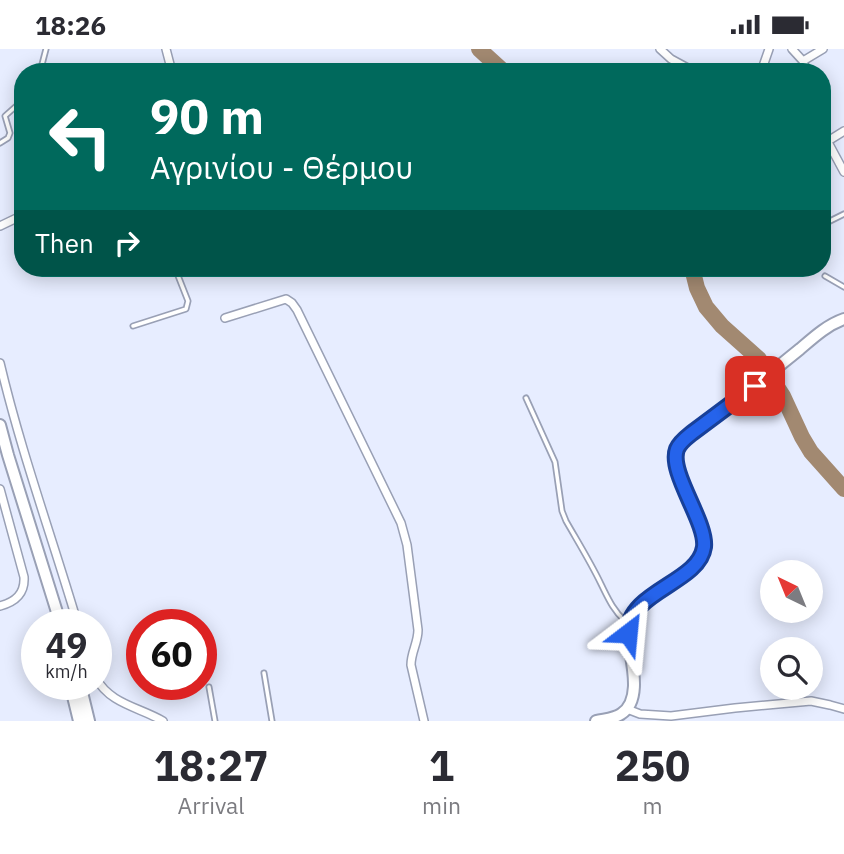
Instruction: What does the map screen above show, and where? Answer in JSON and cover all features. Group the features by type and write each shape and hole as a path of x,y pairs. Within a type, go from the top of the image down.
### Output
{"main road":[{"path":"596,721 616,716 627,709 634,693 628,623 635,611 696,564 704,546 676,459 677,448 683,440 807,343 844,319"},
{"path":"0,425 55,609"},
{"path":"74,700 79,721"},
{"path":"84,700 89,721"}],"street":[{"path":"660,49 678,63"},
{"path":"792,49 803,61 822,49"},
{"path":"831,147 844,171"},
{"path":"225,318 286,299 297,310 401,523 407,545 418,630 411,665 424,721"},
{"path":"0,363 32,479 73,609"},
{"path":"0,489 25,584 18,599 0,606"},
{"path":"112,697 163,721"},
{"path":"627,709 658,716 699,717 769,704 811,701 844,709"}],"lane":[{"path":"0,143 8,138 10,133 5,116 14,108"},
{"path":"133,326 186,309 188,301 179,277"},
{"path":"827,277 844,287"},
{"path":"526,398 555,462 566,521 610,603 628,623"},
{"path":"264,673 272,721"},
{"path":"211,700 215,721"}],"waterway":[{"path":"479,49 494,63"},
{"path":"694,277 706,307 722,326 759,359 783,396 811,452 844,489"}],"route":[{"path":"628,633 628,623 635,611 696,564 704,546 676,459 677,448 683,440 755,386"}]}
